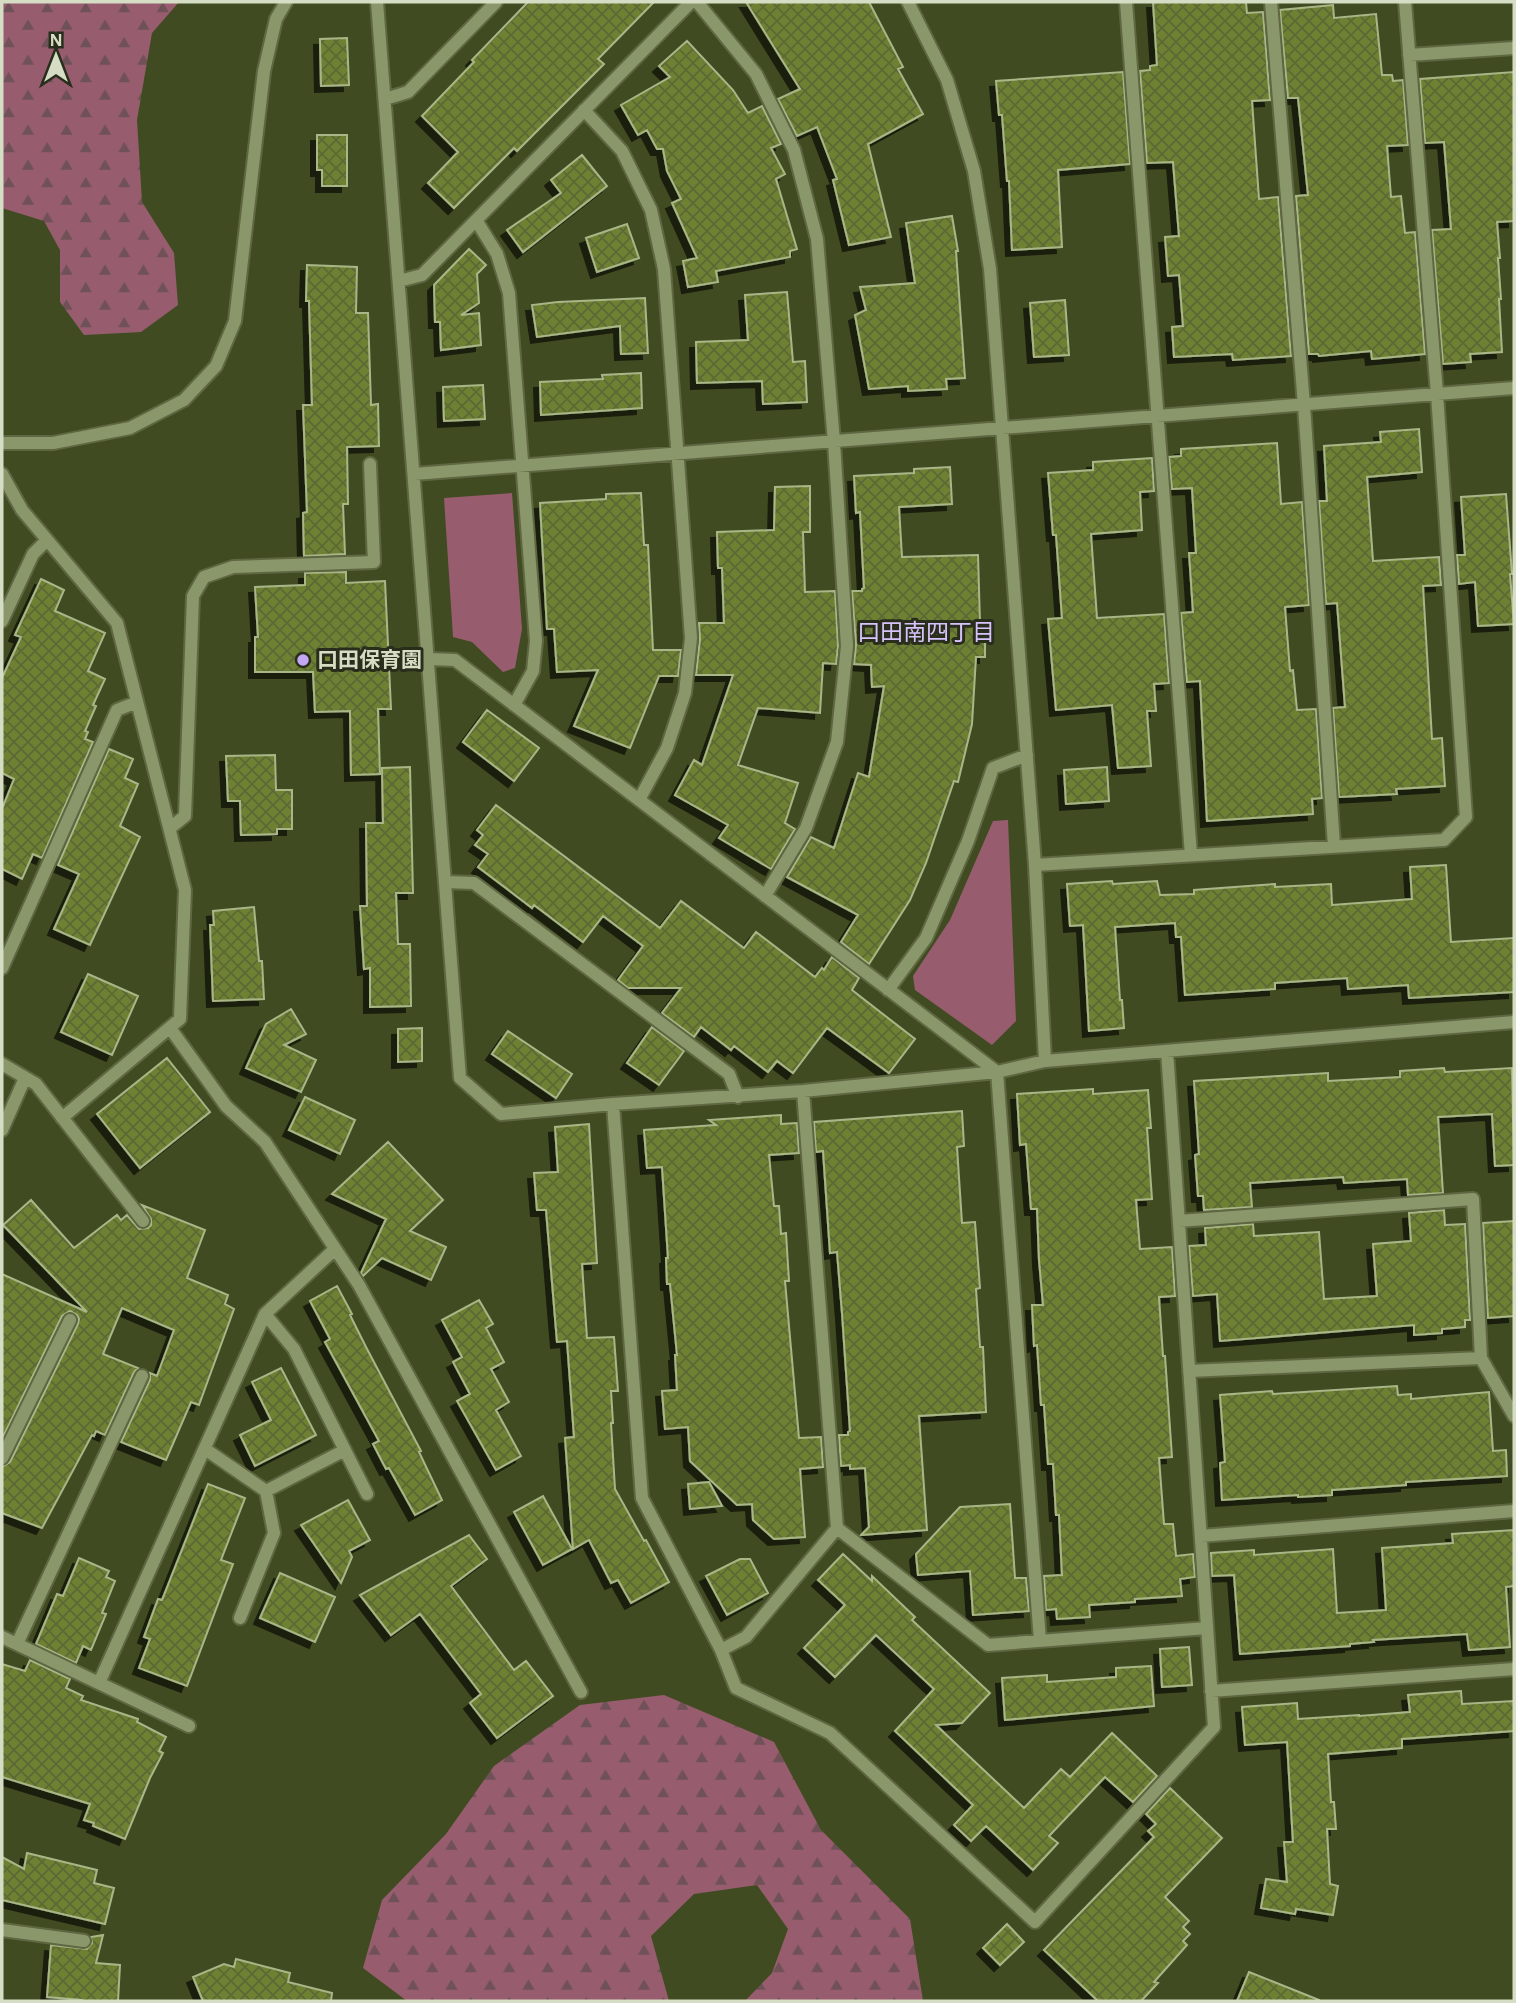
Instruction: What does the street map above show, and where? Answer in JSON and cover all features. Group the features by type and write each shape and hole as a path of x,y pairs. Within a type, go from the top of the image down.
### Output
{"street":[{"path":"2,443 53,443 130,428 184,400 216,366 235,321 264,71 276,19 286,2"},
{"path":"377,2 460,1078 501,1114 738,1097 997,1072 1045,1061 1514,1022"},
{"path":"385,99 408,92 496,2"},
{"path":"399,281 422,275 691,2"},
{"path":"697,2 756,74 794,150 817,239 834,442 847,646 837,742 806,828 765,896"},
{"path":"908,2 947,80 974,171 990,269 1035,865 1045,1061"},
{"path":"1126,2 1191,855"},
{"path":"1271,2 1304,405 1334,846"},
{"path":"1035,865 1444,840 1466,817 1437,394 1405,2"},
{"path":"1409,55 1514,48"},
{"path":"584,110 622,151 652,210 664,269 691,638 685,693 667,748 639,800"},
{"path":"476,220 497,254 509,293 536,641 533,671 514,705"},
{"path":"414,474 1514,388"},
{"path":"170,828 185,816 193,596 204,578 233,567 374,562 370,464"},
{"path":"2,474 22,510 117,623 186,890 180,1019 62,1118"},
{"path":"2,621 33,554 47,540"},
{"path":"429,659 455,660 997,1072 1040,1641"},
{"path":"2,968 117,710 137,702"},
{"path":"888,990 926,938 968,841 993,768 1027,755"},
{"path":"445,882 474,883 729,1074 738,1097"},
{"path":"170,1028 226,1106 265,1142 359,1285 581,1692"},
{"path":"613,1104 642,1498 721,1650 736,1688 830,1733 1035,1922 1214,1727 1167,1051"},
{"path":"2,1064 36,1084 143,1221"},
{"path":"2,1130 25,1078"},
{"path":"721,1650 746,1637 837,1528 803,1091"},
{"path":"1179,1221 1473,1199 1481,1358 1514,1416"},
{"path":"99,1682 265,1314 335,1249"},
{"path":"265,1314 294,1349 367,1494"},
{"path":"2,1458 70,1320"},
{"path":"1189,1371 1481,1358"},
{"path":"17,1644 142,1376"},
{"path":"205,1449 266,1492 274,1533 240,1618"},
{"path":"266,1492 345,1450"},
{"path":"1201,1536 1514,1511"},
{"path":"837,1528 988,1645 1207,1628"},
{"path":"2,1637 189,1726"},
{"path":"1211,1691 1514,1669"},
{"path":"2,1930 84,1941"}],"green space":[{"path":"2,2 179,2 152,33 137,120 142,202 174,253 178,305 141,332 84,335 60,302 60,250 44,221 2,208"},
{"path":"512,493 522,629 515,668 503,672 472,642 453,637 444,498"},
{"path":"1008,820 1016,1021 992,1045 915,990 913,976 950,920 993,821"},
{"path":"664,1695 774,1742 821,1830 910,1919 923,2001 745,2001 772,1973 788,1929 757,1885 694,1894 651,1936 669,2001 407,2001 363,1968 382,1900 446,1834 494,1766 580,1705"}],"building":[{"path":"528,2 654,2 598,59 604,64 517,151 514,148 454,208 428,183 458,152 422,116"},
{"path":"746,2 869,2 903,67 898,69 923,114 868,144 891,237 849,245 833,180 837,179 817,127 797,136 778,99 800,89"},
{"path":"1153,2 1246,2 1247,13 1263,12 1270,100 1252,101 1259,199 1278,197 1291,356 1233,360 1232,354 1174,357 1172,327 1183,326 1179,275 1168,276 1165,237 1179,236 1173,162 1147,163 1140,71 1150,70 1150,66 1157,65"},
{"path":"1333,5 1334,18 1376,14 1382,75 1392,75 1393,81 1403,80 1408,145 1387,146 1391,197 1401,196 1405,233 1415,232 1425,354 1372,359 1371,351 1319,356 1309,354 1296,196 1308,195 1298,98 1288,98 1280,10"},
{"path":"347,38 349,85 321,86 320,39"},
{"path":"687,41 733,90 748,113 762,106 781,144 771,148 785,174 776,179 797,249 790,251 790,257 716,271 718,282 688,287 683,261 697,258 672,203 681,199 667,171 663,149 657,149 647,130 638,135 621,105 670,77 659,66"},
{"path":"1123,72 1130,164 1058,170 1062,247 1012,250 1009,181 996,81"},
{"path":"1514,72 1514,221 1497,222 1502,352 1470,354 1471,362 1443,364 1432,230 1451,229 1444,142 1425,143 1420,79"},
{"path":"317,135 347,135 347,186 322,186 322,170 317,170"},
{"path":"582,155 607,186 523,252 507,230 561,193 551,180"},
{"path":"952,216 958,251 965,378 946,379 947,389 908,391 908,386 869,389 855,315 866,310 860,287 915,283 906,223"},
{"path":"627,224 639,258 597,272 586,238"},
{"path":"469,249 486,265 477,274 479,303 461,315 479,313 481,345 441,350 440,322 435,322 434,285"},
{"path":"307,265 357,267 356,313 368,313 371,405 378,404 379,446 347,447 348,504 343,504 345,554 304,556 303,513 307,512 303,405 312,405 309,301 306,301"},
{"path":"787,292 793,362 805,361 807,402 763,404 762,381 697,383 696,342 748,340 745,295"},
{"path":"645,298 648,353 621,354 620,326 537,337 532,305"},
{"path":"1065,300 1069,355 1034,357 1030,303"},
{"path":"641,373 642,408 541,415 540,382 603,379 602,375"},
{"path":"483,385 485,419 444,421 443,387"},
{"path":"1419,429 1422,472 1367,477 1373,561 1439,557 1441,585 1423,586 1432,739 1442,738 1445,786 1396,789 1397,794 1339,797 1333,708 1345,707 1337,603 1326,604 1319,501 1327,501 1324,446 1381,442 1380,432"},
{"path":"1277,443 1281,504 1302,502 1309,605 1285,607 1290,671 1293,670 1297,710 1316,709 1322,798 1312,799 1313,814 1207,821 1200,681 1187,682 1181,613 1193,612 1189,553 1196,553 1192,488 1172,489 1169,457 1181,456 1181,449"},
{"path":"1152,458 1154,491 1140,492 1142,530 1091,534 1097,618 1164,614 1169,683 1154,684 1156,711 1147,711 1151,766 1118,768 1112,705 1056,710 1048,619 1062,618 1048,473 1093,470 1093,462"},
{"path":"950,467 952,504 899,507 902,557 978,555 980,623 985,623 985,657 976,657 972,724 958,782 954,781 926,863 910,900 869,964 841,942 858,915 787,877 811,837 834,848 858,773 869,777 884,686 872,687 871,665 854,664 856,645 852,591 862,591 864,588 860,512 856,513 854,476 914,473 914,469"},
{"path":"810,486 810,532 803,532 805,592 835,591 838,646 836,664 823,663 820,713 758,708 738,765 798,783 785,823 795,829 771,869 719,838 728,825 675,795 694,760 702,765 733,675 696,675 699,623 724,623 722,568 718,568 717,532 774,530 775,487"},
{"path":"641,493 644,545 648,545 653,650 681,650 678,676 659,676 630,748 574,726 598,670 557,672 554,629 547,629 540,503 606,499 606,494"},
{"path":"1506,494 1514,624 1478,626 1475,582 1459,584 1457,555 1465,555 1461,497"},
{"path":"346,572 346,583 385,581 391,709 378,709 380,774 351,775 350,711 315,712 313,672 255,672 255,637 258,637 255,587 305,585 305,573"},
{"path":"41,579 64,590 55,611 105,633 88,671 105,679 85,731 88,732 85,739 93,742 42,858 33,854 22,879 2,869 2,809 14,779 2,773 2,678 21,637 15,635"},
{"path":"487,710 539,748 514,781 463,742"},
{"path":"109,749 133,759 125,778 138,784 120,826 140,837 90,945 54,929 79,874 58,865"},
{"path":"275,755 276,790 292,790 292,829 277,829 277,834 241,835 240,801 228,801 226,756"},
{"path":"410,767 413,893 396,893 398,944 410,944 411,1006 370,1007 370,968 364,969 360,906 367,906 366,823 383,823 382,768"},
{"path":"1107,767 1109,801 1066,804 1064,770"},
{"path":"496,805 660,928 681,901 744,948 756,932 815,977 822,968 824,970 832,957 859,978 852,990 915,1039 889,1073 827,1028 793,1073 777,1061 768,1072 734,1046 731,1050 701,1027 694,1037 662,1013 681,988 628,988 618,980 643,946 603,916 583,942 478,867 488,854 475,845 483,835 477,830"},
{"path":"1446,865 1451,942 1514,938 1514,992 1409,998 1408,985 1348,989 1347,978 1275,983 1275,989 1185,995 1181,937 1176,937 1175,923 1115,927 1124,1028 1089,1031 1083,925 1070,926 1067,884 1157,881 1160,895 1194,894 1194,890 1275,884 1275,887 1331,884 1332,905 1412,899 1410,867"},
{"path":"254,907 259,961 262,961 264,999 213,1001 210,925 214,925 213,911"},
{"path":"88,974 138,996 112,1055 61,1032"},
{"path":"291,1009 306,1034 284,1045 316,1060 301,1092 246,1068 266,1024"},
{"path":"652,1027 684,1051 659,1085 627,1063"},
{"path":"422,1028 422,1061 398,1062 398,1029"},
{"path":"508,1031 572,1074 556,1098 492,1054"},
{"path":"167,1058 210,1112 140,1168 97,1114"},
{"path":"1444,1068 1445,1072 1512,1068 1514,1165 1495,1166 1492,1114 1438,1117 1443,1193 1408,1195 1407,1179 1344,1183 1343,1177 1250,1183 1252,1207 1204,1210 1203,1196 1198,1196 1195,1155 1199,1154 1194,1081 1328,1073 1328,1081 1400,1077 1400,1071"},
{"path":"1093,1089 1093,1094 1148,1090 1151,1128 1147,1128 1152,1199 1136,1200 1140,1249 1172,1247 1175,1296 1159,1297 1172,1457 1159,1458 1164,1524 1173,1524 1176,1556 1193,1554 1195,1577 1180,1579 1182,1596 1089,1605 1090,1617 1057,1619 1056,1609 1046,1610 1044,1576 1062,1575 1053,1464 1048,1464 1037,1345 1034,1346 1032,1305 1043,1305 1037,1209 1031,1209 1026,1144 1020,1145 1017,1094"},
{"path":"305,1097 355,1120 340,1154 289,1130"},
{"path":"962,1111 964,1146 957,1147 962,1223 975,1222 980,1288 976,1289 980,1347 983,1347 986,1412 919,1416 927,1530 861,1535 869,1527 865,1468 850,1469 850,1465 841,1466 839,1435 848,1435 850,1431 842,1313 837,1252 830,1253 823,1151 816,1152 814,1122"},
{"path":"781,1115 781,1124 797,1123 799,1153 769,1155 774,1206 779,1206 781,1234 786,1233 789,1281 785,1281 799,1438 821,1437 823,1467 800,1469 805,1537 774,1539 753,1520 752,1504 737,1505 690,1461 688,1427 665,1429 662,1391 677,1390 677,1355 670,1284 667,1284 668,1258 662,1167 647,1168 644,1130 716,1125 709,1120"},
{"path":"589,1124 597,1263 582,1264 587,1338 614,1337 618,1391 611,1391 615,1489 669,1582 631,1603 618,1580 611,1583 589,1540 573,1549 565,1438 574,1437 567,1341 557,1342 546,1210 537,1210 534,1173 558,1172 555,1127"},
{"path":"388,1142 443,1200 410,1231 446,1247 431,1280 382,1258 363,1276 361,1273 386,1219 332,1194"},
{"path":"31,1200 74,1248 117,1215 121,1220 127,1215 139,1229 148,1228 151,1219 142,1205 205,1230 187,1278 228,1295 225,1304 234,1309 199,1405 191,1402 166,1460 121,1442 150,1380 150,1373 157,1376 174,1330 122,1308 103,1354 138,1368 105,1435 96,1431 94,1436 92,1435 42,1528 2,1513 2,1467 10,1462 79,1319 70,1311 62,1316 2,1439 2,1274 87,1312 3,1225"},
{"path":"1444,1210 1445,1225 1465,1224 1470,1320 1465,1320 1465,1327 1442,1329 1442,1333 1414,1335 1414,1325 1220,1341 1217,1294 1193,1296 1189,1246 1206,1245 1205,1228 1253,1224 1254,1236 1319,1232 1324,1299 1377,1296 1373,1244 1411,1241 1409,1213"},
{"path":"1514,1221 1514,1316 1488,1318 1483,1223"},
{"path":"337,1286 421,1451 419,1452 442,1500 415,1515 373,1444 379,1441 325,1342 330,1339 310,1301"},
{"path":"479,1300 493,1324 486,1328 504,1362 491,1369 509,1402 496,1410 521,1456 496,1470 457,1401 470,1394 453,1362 462,1357 442,1320"},
{"path":"281,1368 316,1435 255,1466 240,1435 271,1420 252,1382"},
{"path":"1397,1386 1398,1395 1411,1394 1411,1399 1489,1392 1493,1451 1506,1450 1507,1476 1332,1490 1332,1495 1222,1500 1220,1463 1225,1462 1220,1395"},
{"path":"709,1482 722,1506 690,1509 688,1484"},
{"path":"208,1484 245,1498 221,1560 233,1564 187,1686 139,1668 150,1639 144,1637 158,1599 162,1600"},
{"path":"543,1496 572,1549 543,1565 514,1512"},
{"path":"348,1500 370,1540 349,1551 352,1557 341,1583 301,1525"},
{"path":"1010,1504 1015,1578 1026,1578 1029,1611 973,1615 970,1571 918,1575 916,1554 960,1507"},
{"path":"1514,1530 1514,1586 1506,1587 1510,1647 1469,1650 1467,1634 1373,1640 1374,1642 1350,1646 1240,1654 1234,1575 1212,1576 1211,1553 1254,1550 1254,1555 1333,1549 1337,1613 1386,1610 1382,1548 1453,1543 1452,1534"},
{"path":"469,1535 487,1559 451,1586 514,1670 526,1661 553,1696 497,1738 470,1703 481,1694 420,1614 391,1635 360,1595"},
{"path":"843,1554 872,1581 872,1576 915,1617 912,1620 990,1693 962,1723 936,1725 1024,1808 1061,1769 1070,1777 1112,1733 1157,1776 1133,1802 1105,1777 1049,1836 1058,1843 1033,1870 986,1826 971,1841 954,1825 973,1805 895,1731 934,1689 876,1635 835,1677 804,1648 845,1605 818,1580"},
{"path":"79,1558 109,1571 106,1577 115,1581 102,1613 106,1614 91,1650 83,1646 76,1663 36,1644 57,1594 63,1596"},
{"path":"740,1559 750,1559 768,1593 727,1615 706,1576"},
{"path":"280,1573 335,1597 315,1642 260,1618"},
{"path":"1189,1647 1192,1685 1162,1687 1160,1649"},
{"path":"30,1660 70,1679 66,1688 83,1696 81,1700 138,1719 137,1722 166,1737 159,1751 163,1753 125,1839 84,1820 90,1804 2,1777 2,1664 25,1671"},
{"path":"1151,1666 1154,1706 1005,1720 1002,1678 1047,1675 1047,1682 1116,1677 1116,1668"},
{"path":"1461,1691 1462,1704 1514,1701 1514,1731 1402,1739 1402,1748 1328,1754 1331,1802 1334,1802 1336,1829 1327,1829 1330,1884 1338,1886 1333,1915 1296,1909 1295,1914 1261,1908 1266,1879 1287,1882 1284,1842 1293,1842 1287,1742 1245,1745 1242,1707 1297,1703 1298,1719 1359,1716 1410,1712 1408,1695"},
{"path":"1170,1788 1222,1838 1165,1897 1189,1921 1183,1927 1190,1934 1183,1941 1187,1945 1141,2001 1098,2001 1044,1950 1154,1837 1148,1831 1156,1824 1146,1814"},
{"path":"27,1853 97,1870 94,1883 114,1888 105,1924 2,1900 2,1857 24,1869"},
{"path":"1007,1924 1024,1942 1000,1965 983,1948"},
{"path":"103,1935 96,1963 120,1965 118,2001 47,1997 51,1945 87,1949 92,1943 91,1937"},
{"path":"236,1959 290,1973 288,1982 332,1993 331,2001 203,2001 193,1977 224,1964 234,1967"},
{"path":"1249,1972 1319,2000 1319,2001 1237,2001"}],"place":[{"name":"口田保育園","path":"303,660"}],"district":[{"name":"口田南四丁目","path":"926,632"}]}
